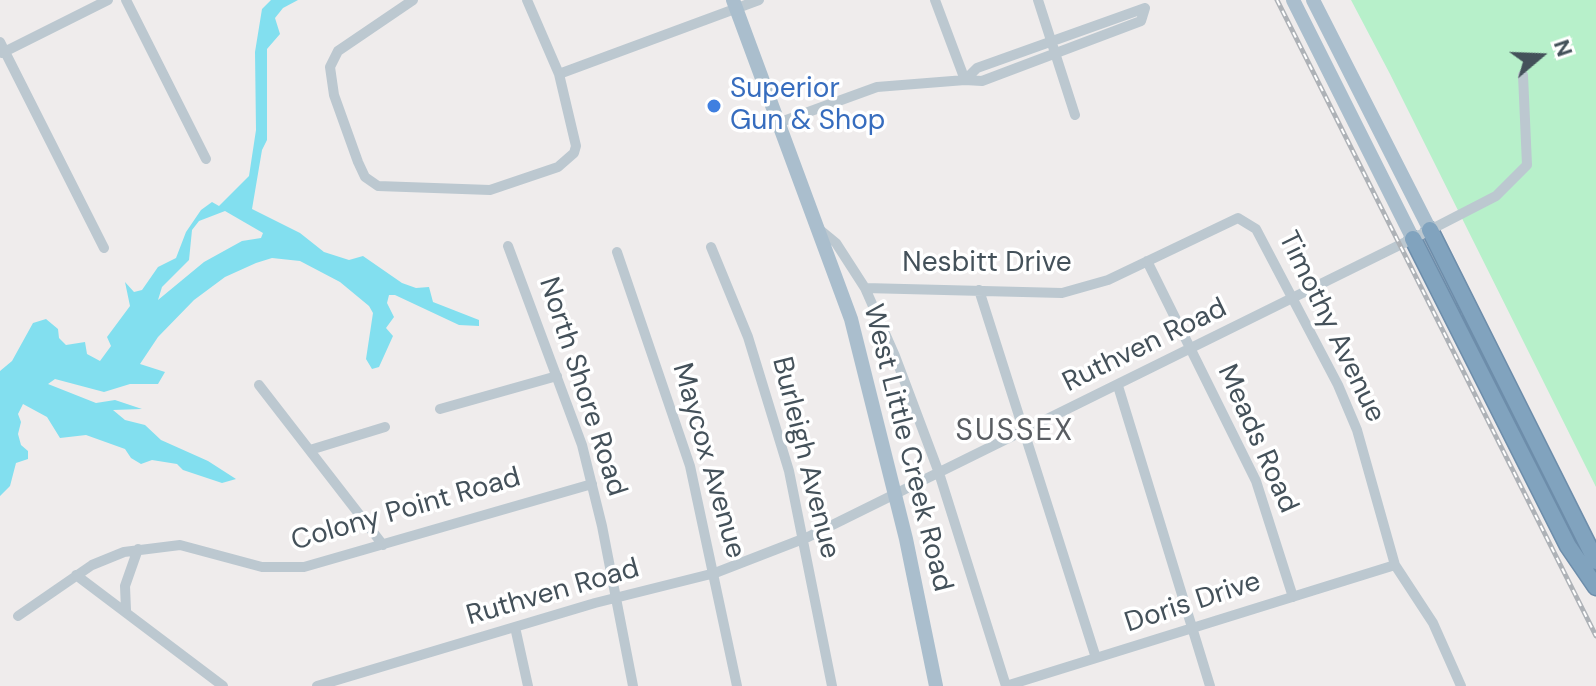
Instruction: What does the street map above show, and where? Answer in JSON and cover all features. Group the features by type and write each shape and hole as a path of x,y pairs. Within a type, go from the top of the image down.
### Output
{"highway":[{"path":"1430,230 1596,561"},
{"path":"1413,239 1568,546 1596,587"}],"main road":[{"path":"1293,0 1413,239"},
{"path":"1313,0 1430,230"},
{"name":"West Little Creek Road","path":"734,4 851,319 896,494 936,686"}],"street":[{"path":"104,248 2,49 108,0"},
{"path":"126,0 206,159"},
{"path":"413,0 338,51 330,67 334,95 358,162 365,177 378,186 490,190 558,167 574,153 576,146 559,74 527,0"},
{"path":"559,74 734,4 759,0"},
{"path":"935,0 965,80"},
{"path":"1038,0 1058,54 1075,115"},
{"path":"965,80 977,68 1053,42 1144,4"},
{"path":"778,123 877,87 982,81 1141,21 1144,4"},
{"name":"Ruthven Road","path":"317,686 616,598 715,573 803,539 1413,239 1496,196 1527,165 1523,75"},
{"name":"Nesbitt Drive","path":"865,288 1062,293 1086,289 1238,218"},
{"name":"Timothy Avenue","path":"1238,218 1256,229 1357,430 1395,565 1433,623 1461,686"},
{"path":"816,226 836,243 865,288 895,356 939,473 1006,686"},
{"name":"North Shore Road","path":"508,246 557,376 592,484 633,686"},
{"name":"Burleigh Avenue","path":"711,247 766,390 789,471 832,686"},
{"name":"Maycox Avenue","path":"617,252 690,466 737,686"},
{"name":"Meads Road","path":"1147,261 1256,481 1293,597"},
{"path":"979,290 1096,658"},
{"path":"440,409 557,376"},
{"path":"259,385 383,545"},
{"path":"1118,386 1210,686"},
{"path":"310,450 385,427"},
{"name":"Colony Point Road","path":"18,616 76,575 109,557 138,549 180,545 262,567 291,569 592,484"},
{"path":"126,610 127,575 138,549"},
{"name":"Doris Drive","path":"1006,686 1395,565"},
{"path":"76,575 223,686"},
{"path":"515,627 528,686"}],"green space":[{"path":"1351,0 1596,0 1596,487 1390,74"}],"water":[{"path":"271,0 298,0 283,8 275,18 280,34 267,49 267,140 262,150 252,209 300,233 324,252 349,260 363,256 402,283 416,288 429,287 433,302 479,320 479,326 459,325 389,295 387,303 394,317 386,328 393,336 379,367 372,369 366,359 373,313 369,306 340,282 300,261 272,258 256,263 225,277 194,300 158,337 140,364 165,372 158,384 130,384 104,392 55,379 48,384 96,403 115,400 142,409 113,410 125,420 145,425 161,440 208,461 236,479 222,483 183,470 177,464 152,460 141,464 131,458 125,449 86,435 60,438 47,417 23,404 18,414 21,422 18,434 21,445 28,451 28,459 16,463 10,486 0,496 0,371 12,361 33,323 46,319 58,329 59,338 66,345 85,342 87,354 100,361 111,346 107,337 130,306 125,282 134,292 142,290 158,267 176,258 186,232 201,210 212,202 219,206 249,176 256,130 255,52 262,9","holes":["225,211 263,233 261,238 242,241 204,262 158,300 162,287 189,260 192,230 199,221"]}],"railway":[{"path":"1277,0 1596,636"}],"place":[{"name":"Superior Gun & Shop","path":"714,106"}],"district":[{"name":"SUSSEX","path":"1015,432"}]}
